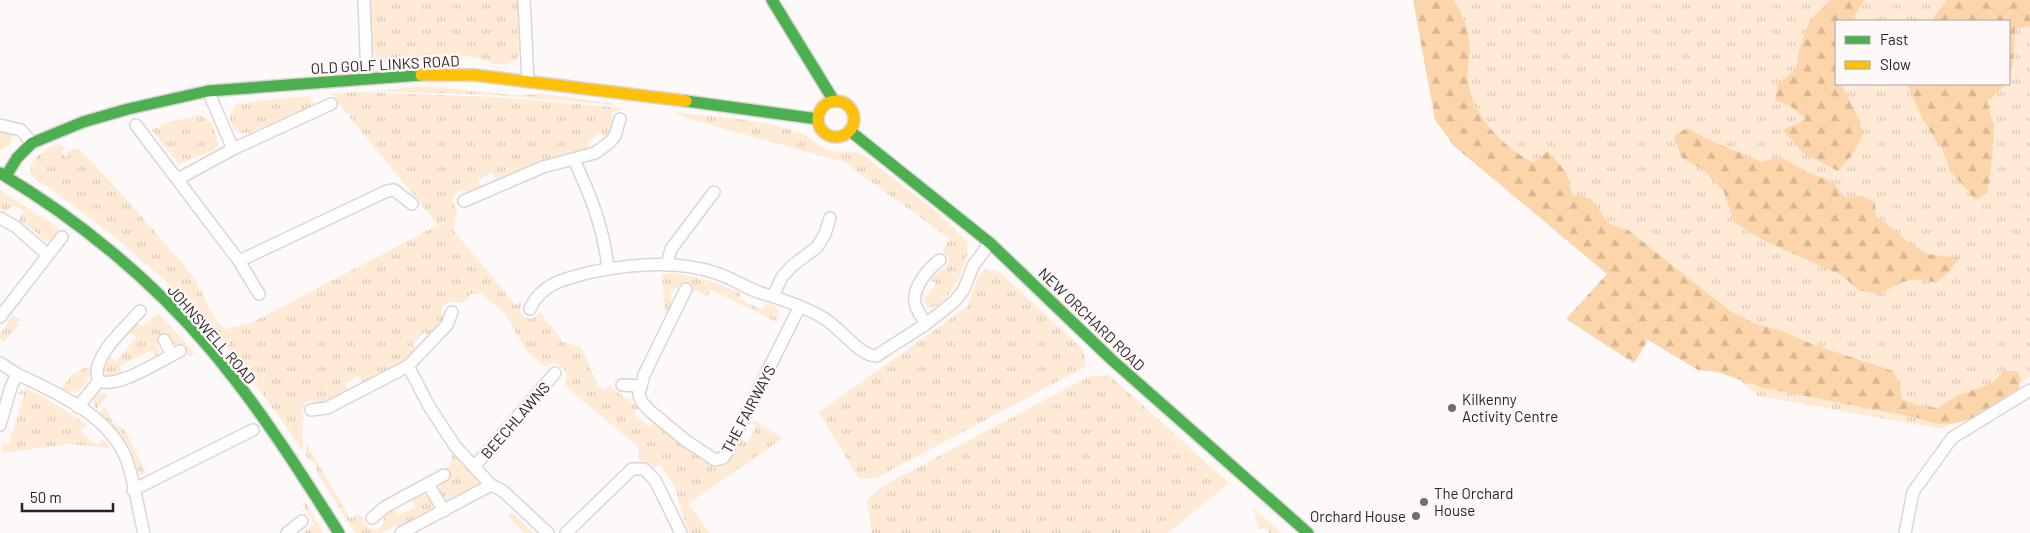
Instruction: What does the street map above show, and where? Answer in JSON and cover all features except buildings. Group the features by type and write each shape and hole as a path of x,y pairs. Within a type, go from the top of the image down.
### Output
{"street":[{"path":"364,0 368,78"},
{"path":"524,0 528,81"},
{"path":"772,0 834,101"},
{"name":"OLD GOLF LINKS ROAD","path":"3,175 16,158 32,143 83,122 128,109 208,91 368,78 432,74 528,81 818,119"},
{"path":"208,91 233,149"},
{"path":"834,101 845,103 852,111 854,121 850,131 841,137 830,136 821,130 818,119 821,109 834,101"},
{"path":"178,178 233,149 331,104"},
{"path":"464,201 543,167 595,153 615,136 620,119"},
{"path":"0,125 21,130 32,143"},
{"path":"136,125 239,261 259,294"},
{"name":"NEW ORCHARD ROAD","path":"850,131 944,204 990,243 1112,360 1308,533"},
{"path":"574,160 592,197 601,225 608,269"},
{"name":"JOHNSWELL ROAD","path":"3,175 59,212 108,251 160,295 194,331 233,377 266,422 338,533"},
{"path":"239,261 387,191 394,190 412,204"},
{"path":"667,265 671,249 714,192"},
{"path":"0,218 16,227 48,255"},
{"path":"773,296 782,277 792,266 817,247 825,234 830,218"},
{"path":"0,317 62,237"},
{"path":"530,309 544,289 560,280 608,269 667,265 714,272 800,308 826,320 871,356 882,354 926,324 960,295 973,266 990,243"},
{"path":"926,324 917,310 914,295 928,269 940,260"},
{"path":"622,385 639,386 686,289"},
{"name":"THE FAIRWAYS","path":"639,386 641,401 650,411 709,458 718,461 723,458 800,308"},
{"path":"99,382 96,367 100,357 140,311"},
{"path":"311,410 327,408 408,366 447,325 452,312"},
{"path":"99,382 105,384 119,381 176,353 164,340"},
{"path":"0,363 57,394 94,418 109,432 121,448 127,462 144,533"},
{"name":"BEECHLAWNS","path":"408,366 446,436 491,485 503,491 548,533"},
{"name":"BEECHLAWNS","path":"474,467 555,373"},
{"path":"0,425 11,386 18,374"},
{"path":"78,408 99,382"},
{"path":"1905,533 1912,492 1952,438 2030,390"},
{"path":"133,490 253,430"},
{"path":"566,533 632,469 644,469 655,480 680,533"},
{"path":"372,518 385,507 444,476"},
{"path":"428,484 444,511"},
{"path":"402,533 491,485"},
{"path":"287,533 302,521"}],"green space":[{"path":"367,0 518,0 519,56 513,61 500,65 466,56 432,56 401,63 386,63 371,50"},
{"path":"1413,0 1453,0 1467,28 1470,51 1468,77 1471,95 1483,119 1500,139 1533,163 1548,151 1566,172 1572,195 1591,199 1608,223 1629,231 1730,311 1756,324 1782,331 1817,346 1893,371 1900,384 1902,399 1919,406 1938,408 1957,396 1992,383 2004,371 2017,371 2020,378 2019,389 1972,418 1947,424 1933,423 1918,418 1764,388 1718,372 1698,370 1648,340 1634,363 1566,319 1607,274 1454,146 1435,120"},
{"path":"1417,0 2030,0 2030,377 1942,429 1758,396 1445,121"},
{"path":"1831,0 1865,0 1852,20 1835,20 1835,52 1833,56 1835,63 1835,85 1842,85 1859,119 1863,134 1853,154 1838,171 1802,152 1783,130 1806,119 1790,106 1775,100 1778,84 1796,69 1800,47 1810,20"},
{"path":"1947,0 2030,0 2030,26 2015,29 2013,63 2010,73 2010,20 1932,20"},
{"path":"1907,85 2005,85 1987,102 1994,126 1987,193 1976,200 1950,171 1943,151 1923,120"},
{"path":"428,86 513,95 542,94 612,103 612,105 497,95 370,91"},
{"path":"353,92 496,97 624,108 612,113 612,130 607,139 600,133 586,143 591,149 543,161 497,180 492,172 478,180 482,188 471,193 463,190 457,192 452,200 457,211 453,230 516,305 522,300 520,310 524,317 532,319 540,312 563,342 581,347 598,386 605,391 608,386 612,387 638,407 634,414 650,427 655,420 711,466 717,468 727,463 740,438 748,443 756,427 752,423 754,420 783,438 688,504 710,533 689,533 675,487 660,464 654,468 640,460 637,446 564,385 567,375 561,366 554,363 545,367 526,350 506,315 481,293 471,294 463,303 447,303 441,311 444,320 431,337 424,332 413,345 419,351 412,358 363,384 359,376 345,383 349,391 322,404 311,400 305,403 301,411 305,421 302,421 303,451 260,390 194,310 129,249 82,212 34,178 30,173 32,163 49,148 59,144 66,148 61,152 67,157 67,151 78,148 136,210 191,274 220,325 225,329 251,323 438,225 331,94"},
{"path":"310,96 314,105 262,130 260,128 247,133 238,132 234,130 229,117 236,105 263,100"},
{"path":"675,112 769,124 803,134 832,151 863,155 932,208 967,241 966,259 951,292 935,306 927,308 923,295 927,297 936,283 928,279 945,268 949,262 949,257 942,251 950,239 844,162 686,118"},
{"path":"200,115 212,123 219,144 214,150 179,164 151,129 160,127 161,124"},
{"path":"1687,128 1705,138 1761,162 1780,157 1809,173 1833,182 1845,197 1862,196 1875,203 1876,216 1927,254 1959,258 1949,272 1936,283 1920,280 1907,281 1880,294 1858,290 1843,276 1763,240 1734,222 1724,192 1705,171 1681,157 1674,136"},
{"path":"0,130 13,135 9,145 0,151"},
{"path":"0,190 59,228 51,241 45,241 19,220 24,211 12,205 5,212 0,209"},
{"path":"985,269 1000,272 1084,351 1085,367 876,478 859,479 819,412 967,307 978,277"},
{"path":"675,273 710,281 741,293 739,299 762,310 767,303 776,307 779,312 777,322 711,290 707,296 684,287 674,288 670,291 672,303 668,314 665,313 662,274"},
{"path":"158,313 195,353 189,356 182,345 171,343 166,337 156,342 160,352 156,356 152,350 120,366 123,373 115,377 110,378 101,375 101,366 109,356 116,362 136,337 129,331 138,324 143,326"},
{"path":"13,315 19,320 16,323 19,324 4,342 0,339 0,334"},
{"path":"90,365 85,386 74,393 61,389 71,376"},
{"path":"1109,375 1229,483 1168,533 872,533 867,500 881,487 1090,376"},
{"path":"26,389 44,397 87,425 81,432 97,446 103,439 110,448 70,444 1,453 3,442 9,444 24,395 17,393"},
{"path":"108,394 97,409 93,405 95,395"},
{"path":"104,406 114,424 125,430 146,474 139,475 133,456 125,441 100,413"},
{"path":"306,443 350,518 358,514 363,517 367,527 372,529 379,528 382,526 386,513 395,507 399,515 415,507 411,499 422,495 432,498 432,510 398,529 396,525 382,533 355,533 315,469 317,467 306,456"},
{"path":"452,451 474,472 478,485 464,496 447,500 442,497 439,489 442,483 450,478 445,469 452,462"},
{"path":"305,501 323,533 303,533 314,524 303,505"},
{"path":"1254,508 1281,533 1269,533 1268,528 1258,529"},
{"path":"512,512 533,533 524,533 508,516"}],"traffic: fast":[{"path":"772,0 834,101"},
{"path":"6,176 17,158 32,143 83,122 128,109 208,91 421,75"},
{"path":"686,101 818,119"},
{"path":"850,131 990,243 1112,360 1308,533"},
{"path":"0,173 58,210 86,231 139,276 188,324 229,372 262,416 339,533"}],"traffic: slow":[{"path":"421,75 474,75 686,101"},
{"path":"836,101 843,102 849,106 853,112 854,119 853,126 849,132 843,136 836,137 829,136 823,132 819,126 818,119 819,112 823,106 829,102 836,101"}],"place":[{"name":"Kilkenny Activity Centre","path":"1452,408"},
{"name":"The Orchard House","path":"1424,502"},
{"name":"Orchard House","path":"1416,516"}]}
